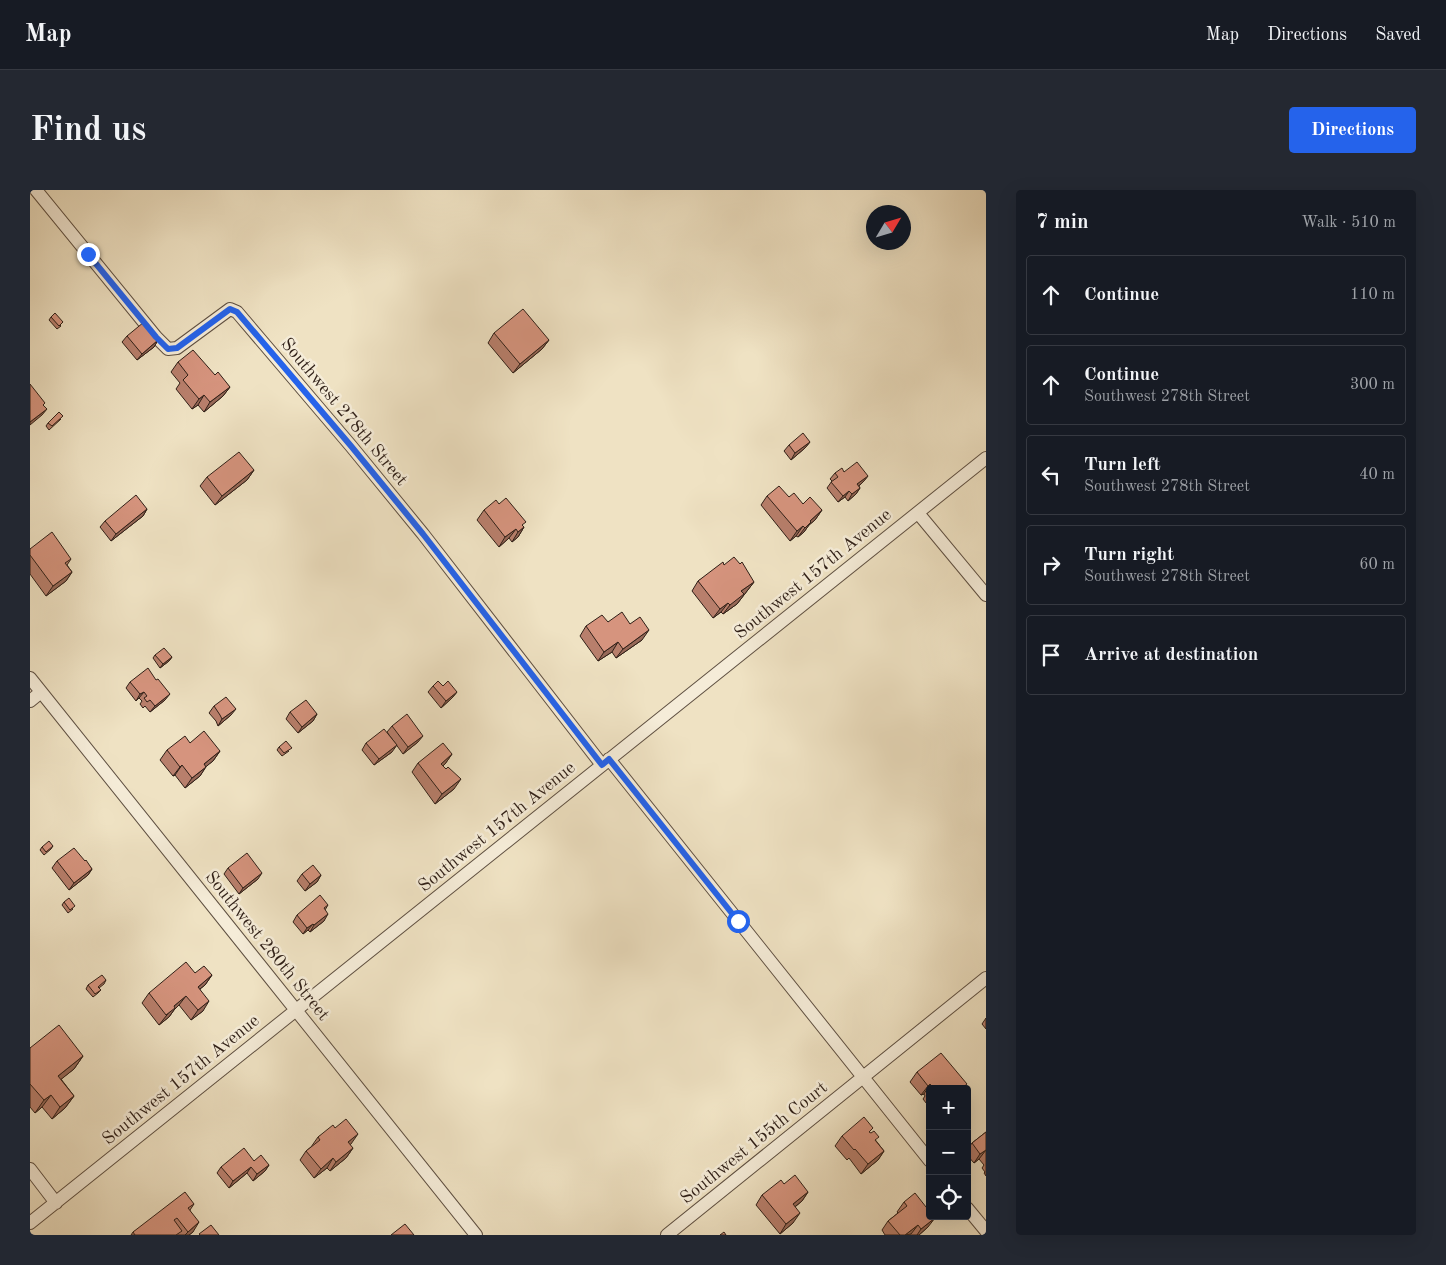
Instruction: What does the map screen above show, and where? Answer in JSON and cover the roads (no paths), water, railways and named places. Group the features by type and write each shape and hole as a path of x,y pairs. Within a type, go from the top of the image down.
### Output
{"street":[{"name":"Southwest 278th Street","path":"36,190 156,337 168,349 177,348 230,309 237,312 423,534 605,762"},
{"name":"Southwest 157th Avenue","path":"30,1223 986,458"},
{"path":"918,513 986,595"},
{"name":"Southwest 280th Street","path":"30,678 476,1235"},
{"path":"30,701 41,692"},
{"path":"605,762 926,1155"},
{"name":"Southwest 155th Court","path":"667,1235 986,978"},
{"path":"30,1169 56,1203"},
{"path":"971,1215 981,1232"}]}
